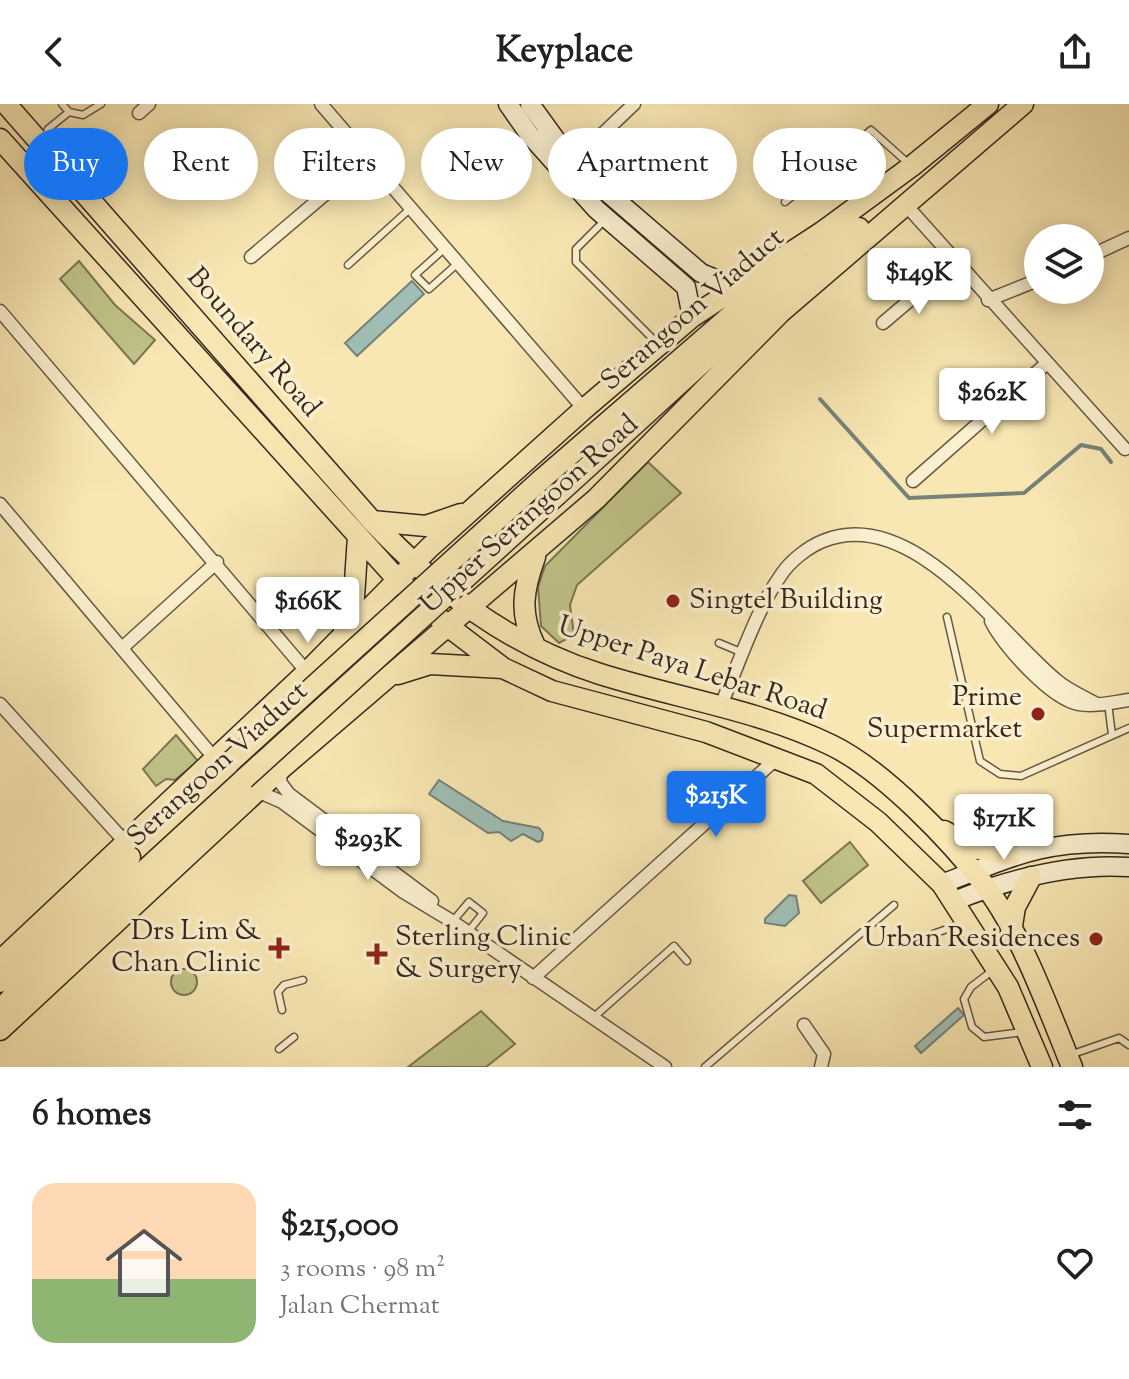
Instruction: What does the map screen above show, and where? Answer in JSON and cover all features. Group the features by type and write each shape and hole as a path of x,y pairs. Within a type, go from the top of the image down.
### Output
{"main road":[{"name":"Boundary Road","path":"6,104 28,128"},
{"path":"508,104 548,147"},
{"path":"530,104 548,135"},
{"name":"Upper Serangoon Road","path":"0,1030 283,767 537,553 619,478 781,312 1023,104"},
{"name":"Upper Serangoon Road","path":"0,961 307,672 413,564 584,409 692,317 822,232 912,166 981,106"},
{"name":"Boundary Road","path":"0,139 365,529 468,610"},
{"name":"Serangoon Viaduct","path":"0,1010 49,958 816,259 954,162"},
{"name":"Boundary Road","path":"89,200 365,529 398,580 449,627"},
{"path":"592,200 607,219 686,287 692,317"},
{"path":"609,200 701,273 735,287"},
{"name":"Serangoon Viaduct","path":"0,982 188,800 542,479 804,253 822,232"},
{"path":"686,287 700,286 701,273"},
{"path":"343,634 354,597 365,529 426,526 469,512"},
{"path":"535,646 523,618 522,604 537,553"},
{"name":"Upper Paya Lebar Road","path":"468,610 535,646 599,673 784,725 833,746 907,801 987,888 1035,977 1070,1062"},
{"name":"Upper Paya Lebar Road","path":"449,627 503,668 565,695 706,732 816,774 878,822 948,892 997,969 1042,1067"},
{"path":"384,681 430,664 503,668"},
{"path":"907,801 959,841 973,848 1011,855"},
{"path":"948,892 972,872 1011,855 1077,843 1129,844"},
{"path":"948,892 987,888 1077,867 1129,867"},
{"path":"1011,932 1015,907 1031,877"}],"street":[{"path":"321,104 343,128"},
{"path":"608,128 634,104"},
{"path":"405,199 584,409"},
{"path":"251,257 318,200"},
{"path":"903,205 1125,449"},
{"path":"1104,250 1129,238"},
{"path":"883,323 955,261"},
{"path":"990,300 1024,286"},
{"path":"0,311 217,562 307,672"},
{"path":"913,481 1046,364"},
{"path":"0,504 215,759"},
{"path":"720,707 781,574 814,544 854,533 892,539 922,555 989,618 998,635 1050,689 1079,704 1129,700"},
{"path":"122,648 217,562"},
{"path":"0,704 126,843"},
{"path":"533,978 776,759"},
{"path":"283,767 280,782 289,794 403,886 408,896"},
{"path":"257,791 282,802 408,896 448,918 665,1067"},
{"path":"359,850 434,903 448,918"},
{"path":"804,1025 824,1054 821,1067"}],"lane":[{"path":"62,104 69,112 91,114 101,104"},
{"path":"49,128 69,112"},
{"path":"889,183 849,149 871,130 912,166"},
{"path":"785,202 827,168 832,169 864,201"},
{"path":"348,265 412,207"},
{"path":"607,219 576,249 576,262 659,346"},
{"path":"447,247 415,275 429,289 460,262"},
{"path":"947,617 980,761 1000,774 1021,776 1129,728"},
{"path":"719,643 743,653"},
{"path":"1102,703 1112,735"},
{"path":"448,918 469,902 483,913 468,932"},
{"path":"705,1067 894,905"},
{"path":"933,934 968,922"},
{"path":"594,1017 674,946 687,961"},
{"path":"997,969 971,987 964,999 972,1027 984,1037 1027,1031"},
{"path":"282,1010 278,992 284,985 303,980"},
{"path":"279,1049 294,1037"},
{"path":"1070,1062 1119,1038 1129,1045"}],"green space":[{"path":"79,261 115,305 155,340 134,364 60,279"},
{"path":"648,462 681,493 577,585 570,605 574,635 559,643 541,626 538,587 545,566"},
{"path":"176,735 198,761 175,780 166,779 156,786 143,769"},
{"path":"850,842 868,865 821,903 803,881"},
{"path":"184,969 193,973 197,982 193,991 184,995 175,991 171,982 175,973"},
{"path":"481,1011 515,1044 486,1067 408,1067"}],"water":[{"path":"412,281 424,294 357,356 345,343"},
{"path":"439,780 503,821 539,828 543,833 542,840 538,842 523,834 511,841 499,832 488,833 429,794"},
{"path":"789,895 796,896 799,913 785,926 765,923 765,919"},
{"path":"958,1008 964,1015 921,1053 915,1046"}],"waterway":[{"path":"820,399 909,498 1024,493 1081,445 1101,449 1111,462"}],"place":[{"name":"Singtel Building","path":"673,601"},
{"name":"Prime Supermarket","path":"1038,714"},
{"name":"Urban Residences","path":"1096,939"},
{"name":"Drs Lim & Chan Clinic","path":"279,948"},
{"name":"Sterling Clinic & Surgery","path":"377,954"}]}
